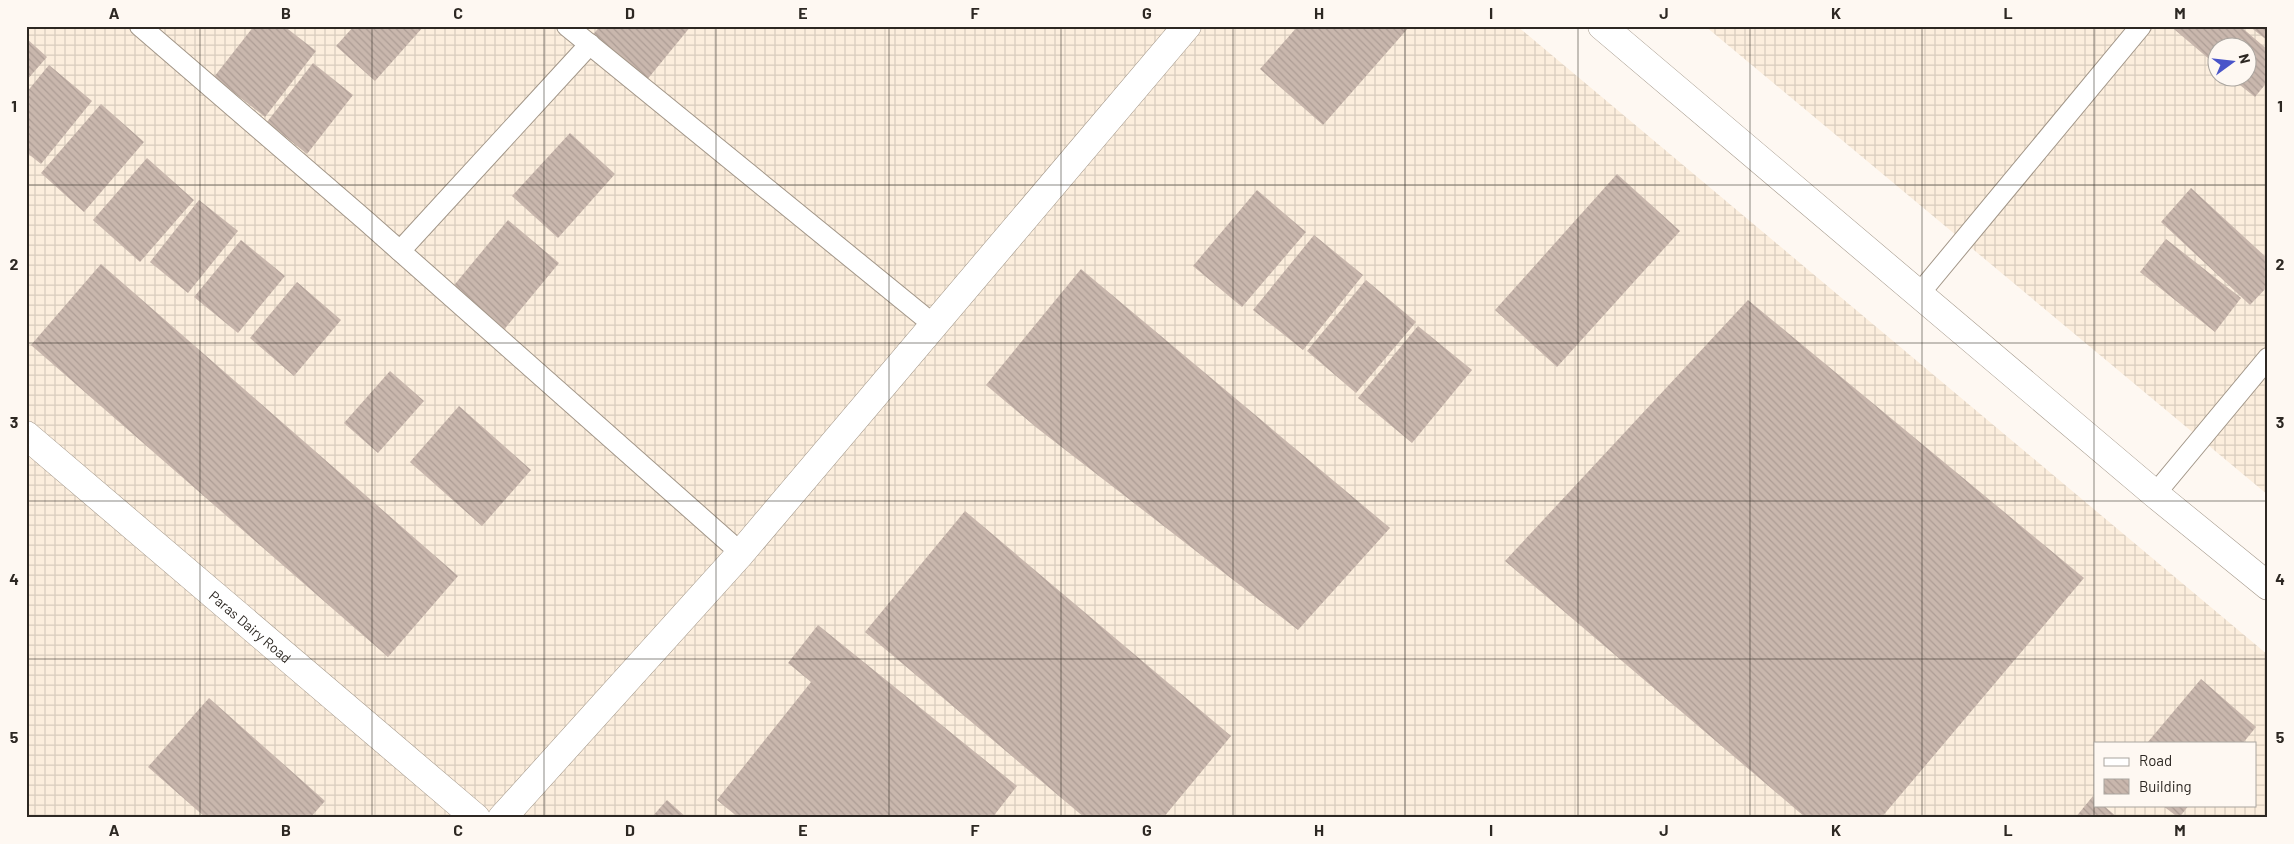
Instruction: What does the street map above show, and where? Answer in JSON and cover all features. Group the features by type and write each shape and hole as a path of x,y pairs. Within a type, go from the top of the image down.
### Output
{"street":[{"path":"502,818 741,553 1187,26"},
{"path":"1602,26 2155,494 2268,586"},
{"name":"Paras Dairy Road","path":"26,435 476,818"}],"lane":[{"path":"140,26 400,251 741,553"},
{"path":"567,26 934,325"},
{"path":"1919,294 2141,26"},
{"path":"400,251 590,44"},
{"path":"2155,494 2268,358"}],"shaded area":[{"path":"26,26 1517,26 2268,655 2268,818 26,818"},
{"path":"1705,26 2268,26 2268,495"}],"building":[{"path":"254,26 284,26 316,51 265,117 214,77"},
{"path":"354,26 424,26 375,81 336,46"},
{"path":"600,26 691,26 646,81 592,36"},
{"path":"1298,26 1410,26 1323,125 1260,69"},
{"path":"2177,26 2240,26 2254,38 2206,38 2206,56 2174,29"},
{"path":"2249,26 2268,26 2268,41"},
{"path":"26,38 47,57 26,81"},
{"path":"2256,40 2268,50 2268,81 2255,97 2244,88 2256,88"},
{"path":"313,63 353,95 307,154 267,122"},
{"path":"49,65 92,101 41,164 26,152 26,93"},
{"path":"101,104 144,142 84,212 41,173"},
{"path":"570,133 615,174 558,238 512,196"},
{"path":"147,158 194,200 140,262 93,220"},
{"path":"1617,174 1680,231 1557,367 1495,310"},
{"path":"2191,188 2268,259 2268,286 2250,305 2161,222"},
{"path":"1257,190 1306,232 1242,307 1193,266"},
{"path":"199,200 238,231 188,293 150,262"},
{"path":"508,220 559,263 502,332 451,289"},
{"path":"1314,235 1363,275 1303,350 1253,310"},
{"path":"2166,239 2241,298 2215,332 2140,272"},
{"path":"241,240 285,276 238,333 194,297"},
{"path":"101,264 458,576 388,657 31,345"},
{"path":"1081,269 1390,528 1298,630 1037,428 986,385"},
{"path":"1366,280 1416,322 1356,393 1307,351"},
{"path":"297,282 341,320 294,376 250,338"},
{"path":"1748,300 2084,578 1881,818 1806,818 1505,561"},
{"path":"1418,326 1472,370 1412,443 1358,398"},
{"path":"390,371 424,401 378,453 344,423"},
{"path":"459,406 531,470 482,526 410,462"},
{"path":"965,511 1231,736 1163,818 1085,818 865,632"},
{"path":"818,625 1017,786 992,818 739,818 717,800 811,682 788,663"},
{"path":"2201,679 2256,727 2244,742 2148,742"},
{"path":"209,698 325,801 310,818 206,818 148,767"},
{"path":"2093,796 2094,806 2104,806 2118,818 2075,818"},
{"path":"667,800 687,818 651,818"},
{"path":"2163,806 2188,806 2179,818"}]}
